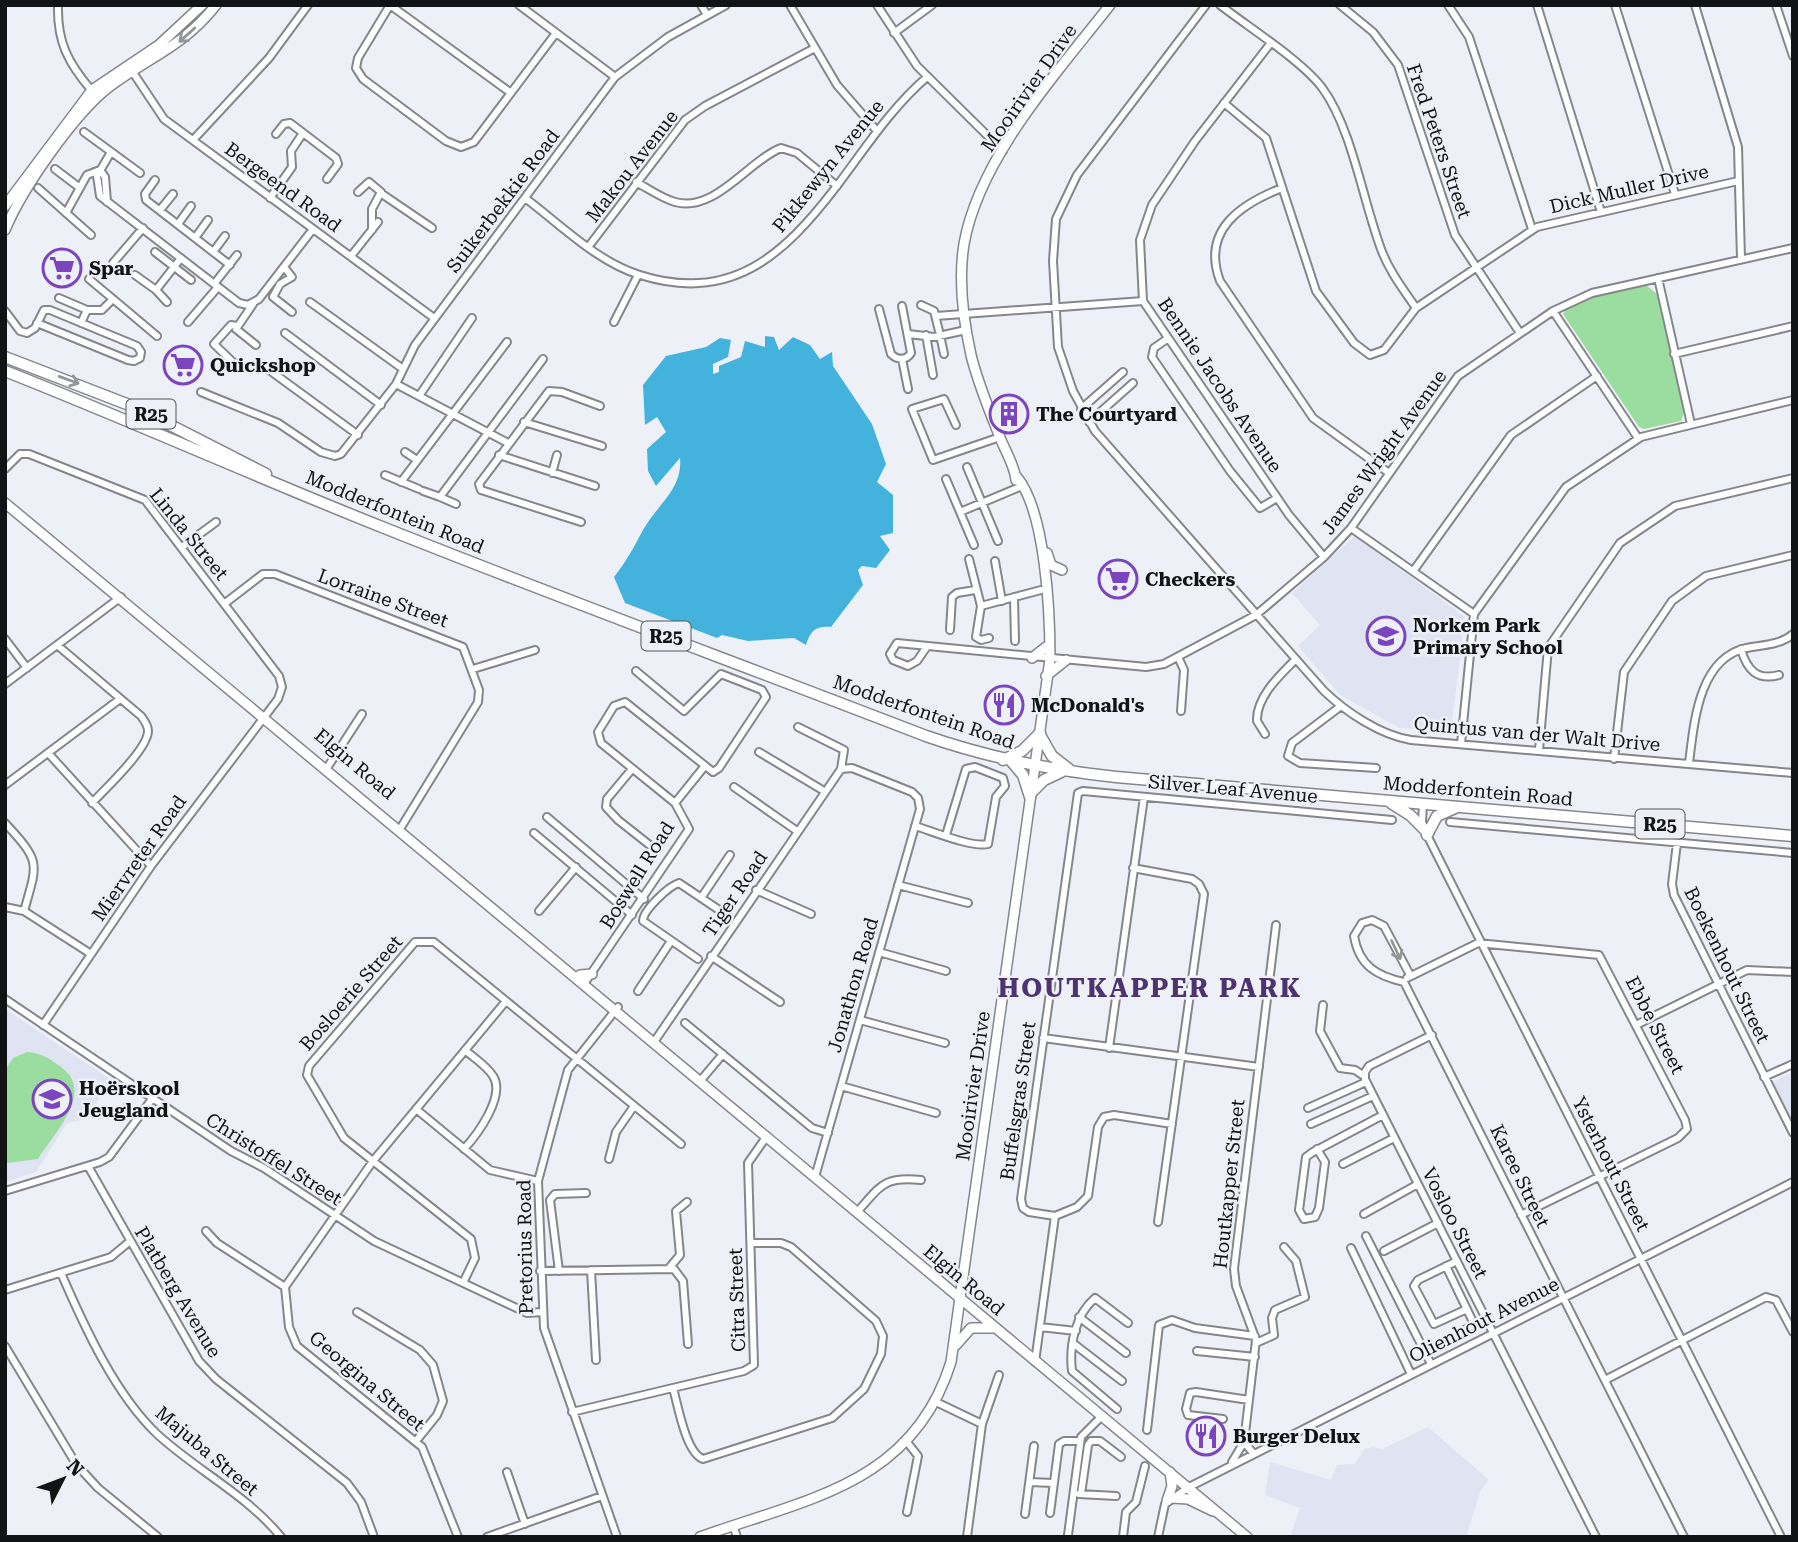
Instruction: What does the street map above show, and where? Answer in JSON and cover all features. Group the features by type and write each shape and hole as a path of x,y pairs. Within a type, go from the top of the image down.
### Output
{"main road":[{"name":"Modderfontein Road","path":"5,357 165,420 289,488"},
{"name":"Modderfontein Road","path":"5,371 157,431 383,528 914,731 1007,761 1061,772 1793,836"},
{"path":"1061,772 1044,780 1030,795 1023,775 1007,761 1040,734 1052,756 1073,773"},
{"path":"1384,800 1405,811 1426,833 1437,816 1459,807"}],"street":[{"path":"58,5 62,48 75,71 95,94"},
{"path":"130,69 167,52 186,37 213,5"},
{"path":"5,230 8,206 17,189 95,94 162,43 200,8 213,5"},
{"path":"193,140 269,58 308,5"},
{"path":"511,93 390,5 358,58 356,68 363,79 446,141 461,147 474,142 511,93 556,33"},
{"path":"519,5 615,77"},
{"path":"701,5 707,15"},
{"name":"Suikerbekkie Road","path":"201,392 278,423 321,452 335,456 341,454 396,384 415,345 434,318 615,77 641,55 726,5"},
{"path":"790,5 813,49 837,85 877,131"},
{"path":"877,5 927,77 1003,152"},
{"path":"894,33 932,5"},
{"name":"Mooirivier Drive","path":"737,1528 851,1483 883,1464 907,1441 936,1402 954,1347 1040,734 1048,645 1040,540 1030,505 1000,438 975,372 961,288 968,228 981,191 1035,103 1110,5"},
{"name":"Quintus van der Walt Drive","path":"1206,5 1066,193 1053,237 1061,363 1089,422 1137,482 1341,706 1401,738 1793,773"},
{"path":"1220,5 1310,74 1329,97 1381,249 1391,272 1416,308"},
{"name":"Fred Peters Street","path":"1340,5 1373,32 1398,65 1449,223 1520,333"},
{"path":"1448,5 1469,37 1532,229"},
{"path":"1537,5 1601,212"},
{"path":"1615,5 1675,194"},
{"path":"1695,5 1736,136 1741,259"},
{"path":"1776,5 1793,56"},
{"path":"162,43 167,52"},
{"name":"Bennie Jacobs Avenue","path":"1270,44 1168,178 1146,220 1139,250 1143,301 1278,498 1324,557"},
{"name":"Makou Avenue","path":"589,246 685,120 705,106 813,49"},
{"name":"Bergeend Road","path":"130,69 164,119 434,318"},
{"name":"Pikkewyn Avenue","path":"525,198 589,246 638,275 673,282 705,283 730,278 753,269 791,241 837,186 902,100 927,77"},
{"path":"8,206 69,131 95,94"},
{"name":"Dick Muller Drive","path":"1224,103 1266,138 1316,291 1360,349 1370,355 1380,353 1416,308 1532,229 1738,181"},
{"path":"276,134 287,122 338,161 327,179"},
{"path":"84,132 140,173"},
{"path":"270,198 293,164 291,150 303,132"},
{"path":"636,182 667,200 691,203 719,191 781,148 797,153 837,186"},
{"path":"66,213 90,172 100,170 111,152"},
{"path":"55,169 80,188"},
{"path":"100,170 105,177 107,202 240,303 251,305"},
{"path":"155,180 145,197 230,265"},
{"path":"358,192 369,182 432,228"},
{"path":"38,188 91,235"},
{"path":"1282,188 1252,200 1233,216 1220,236 1217,248 1218,275 1233,302 1313,418 1389,473"},
{"path":"5,194 17,189"},
{"path":"160,210 173,194"},
{"path":"372,230 372,209 382,194"},
{"path":"178,224 191,206"},
{"path":"195,238 208,220"},
{"path":"351,256 378,222"},
{"path":"113,263 143,228"},
{"path":"240,369 214,344 229,327 236,326 313,229"},
{"path":"213,252 225,236"},
{"name":"James Wright Avenue","path":"926,648 917,662 908,666 893,660 890,654 897,643 1032,658 1047,665 1064,660 1152,667 1178,657 1256,615 1324,557 1351,528 1452,383 1553,311 1582,296 1793,248"},
{"path":"155,252 191,281"},
{"path":"188,322 213,293 222,274 237,255"},
{"path":"156,290 181,258"},
{"path":"284,267 292,277 280,284 273,297 292,312"},
{"path":"135,275 167,302"},
{"path":"614,322 638,275"},
{"path":"1658,278 1691,424"},
{"path":"89,279 157,336"},
{"path":"59,298 87,310 102,310 113,299"},
{"path":"936,316 1143,301"},
{"path":"310,302 403,369"},
{"path":"920,305 932,308 936,316 944,354"},
{"path":"902,306 911,353 902,359"},
{"path":"5,311 23,333 30,332 47,309 137,346 141,352 139,358 128,360 37,323"},
{"path":"879,309 891,354 902,359"},
{"path":"81,323 87,310"},
{"path":"1553,311 1638,438"},
{"path":"419,396 472,318"},
{"path":"236,326 256,345"},
{"path":"1674,354 1793,326"},
{"path":"908,334 926,335 966,330"},
{"path":"285,334 381,405"},
{"path":"926,335 933,375"},
{"path":"1167,338 1154,348 1152,357 1223,462 1260,508 1278,498"},
{"path":"401,482 507,342"},
{"path":"440,497 543,359"},
{"path":"902,359 908,389"},
{"path":"261,364 358,435"},
{"path":"1081,409 1123,372"},
{"path":"1414,570 1511,435 1597,376"},
{"path":"1089,422 1133,383"},
{"path":"396,384 508,443"},
{"path":"581,522 481,490 479,484 549,391 600,406"},
{"path":"956,425 944,399 912,408 933,460 1000,438"},
{"path":"1461,744 1474,614 1566,488 1638,438 1793,400"},
{"path":"524,422 601,446"},
{"path":"405,452 418,460"},
{"name":"Linda Street","path":"5,469 15,457 29,454 137,494 145,500 282,682 281,693 264,714"},
{"path":"552,472 558,454"},
{"path":"499,456 595,486"},
{"path":"967,467 998,541"},
{"path":"385,475 456,504"},
{"path":"1539,750 1548,648 1620,543 1671,508 1793,478"},
{"path":"946,479 974,545"},
{"path":"960,512 1021,486"},
{"name":"Mooirivier Drive","path":"1021,486 1035,535 1044,589"},
{"name":"Elgin Road","path":"5,497 121,597"},
{"name":"Elgin Road","path":"5,503 586,978 617,1009 942,1285 1222,1513 1247,1537"},
{"path":"981,606 1044,589 1061,570 1049,562 1042,532 1030,505"},
{"path":"182,547 216,522"},
{"path":"1351,528 1474,614"},
{"path":"1614,759 1624,672 1672,601 1706,576 1793,555"},
{"path":"969,559 981,606 976,637 981,640 989,638"},
{"path":"995,561 1002,601"},
{"name":"Lorraine Street","path":"224,604 263,574 275,574 455,641 464,647 479,690 478,702 400,827"},
{"path":"950,630 952,597 957,593 975,590"},
{"path":"5,684 121,597"},
{"path":"1014,597 1015,641"},
{"path":"1689,763 1697,700 1727,656 1741,649 1783,641 1793,634"},
{"path":"5,639 27,668"},
{"path":"57,645 145,722 147,736 125,767 92,803"},
{"path":"1032,658 1048,645 1064,660"},
{"path":"1741,649 1744,662 1752,671 1767,678 1779,675"},
{"path":"473,669 535,650"},
{"path":"1178,657 1184,670 1181,711"},
{"path":"1265,734 1256,721 1258,708 1275,681 1296,659"},
{"path":"1047,665 1064,660"},
{"path":"636,671 684,711 720,674 766,694 766,699 719,768 713,772 704,767 675,803"},
{"path":"5,785 120,699"},
{"name":"Boswell Road","path":"586,978 688,831 675,803 632,769 597,735 614,706 621,701 631,705 704,767"},
{"path":"1341,706 1292,743 1288,756 1300,763 1376,768"},
{"name":"Miervreter Road","path":"43,1025 151,866 264,714"},
{"path":"328,766 362,714"},
{"path":"798,727 844,750 841,769"},
{"path":"759,752 824,791"},
{"path":"48,754 151,866"},
{"path":"915,826 946,835 986,845 991,838 996,797 1005,783 1001,777 975,767 967,768 946,835"},
{"name":"Jonathon Road","path":"815,1177 915,826 919,801 907,789 852,768 841,769"},
{"path":"632,769 607,799 606,807 656,850"},
{"name":"Tiger Road","path":"655,1041 841,769"},
{"path":"734,788 797,831"},
{"name":"Silver Leaf Avenue","path":"1075,799 1083,791 1392,820"},
{"path":"1109,1048 1144,797"},
{"name":"Buffelsgras Street","path":"1055,1216 1030,1212 1021,1202 1075,799"},
{"name":"Ysterhout Street","path":"1423,804 1422,816 1426,833 1781,1537"},
{"path":"547,817 650,904"},
{"path":"1450,822 1793,853"},
{"path":"5,823 30,850 34,859 35,870 24,911"},
{"path":"534,833 632,915"},
{"name":"Boekenhout Street","path":"1676,843 1672,890 1793,1133"},
{"path":"701,898 730,855"},
{"path":"539,911 576,867"},
{"path":"1133,869 1187,877 1196,881 1203,891 1158,1222"},
{"path":"698,959 642,919 650,904 664,897 676,883 728,916"},
{"path":"898,885 968,903"},
{"path":"756,890 811,914"},
{"path":"5,907 24,911 91,954"},
{"path":"1404,982 1368,969 1354,940 1355,931 1362,923 1372,920 1384,926 1409,975"},
{"name":"Houtkapper Street","path":"1229,1466 1241,1452 1244,1442 1255,1357 1256,1340 1234,1274 1276,925"},
{"name":"Bosloerie Street","path":"463,1283 475,1258 471,1239 340,1134 308,1081 309,1066 419,940 434,943 681,1144"},
{"path":"638,990 671,941"},
{"name":"Ebbe Street","path":"1404,982 1409,975 1471,945 1482,943 1599,955 1685,1120 1686,1129 1678,1138 1521,1215"},
{"path":"879,952 946,971"},
{"path":"712,956 780,1002"},
{"path":"1636,1025 1752,969 1793,972"},
{"name":"Karee Street","path":"1404,982 1684,1537"},
{"name":"Christoffel Street","path":"5,999 152,1099 374,1241 527,1313 542,1312"},
{"path":"206,1231 218,1243 285,1287 333,1214 373,1161 506,1001"},
{"path":"1324,1005 1320,1031 1340,1068 1355,1070 1365,1076"},
{"name":"Pretorius Road","path":"617,1009 575,1058 566,1075 538,1181 540,1271 545,1334 617,1537"},
{"path":"860,1020 946,1043"},
{"path":"685,1023 812,1128 828,1133"},
{"path":"1308,1108 1365,1076 1369,1066 1432,1035"},
{"path":"1043,1038 1259,1067"},
{"path":"464,1149 485,1123 496,1084 492,1074 465,1050"},
{"path":"701,1080 723,1054"},
{"path":"1764,1077 1793,1064"},
{"name":"Vosloo Street","path":"1365,1076 1596,1537"},
{"path":"841,1086 936,1113"},
{"path":"1311,1124 1373,1096"},
{"path":"5,1191 100,1162 116,1150 152,1099"},
{"path":"609,1159 616,1132 635,1106"},
{"path":"416,1109 493,1171 538,1181"},
{"path":"1035,1362 1055,1216 1077,1207 1088,1196 1098,1127 1104,1117 1114,1115 1172,1124"},
{"path":"1317,1149 1325,1162 1319,1211 1314,1217 1304,1219 1299,1210 1305,1160 1317,1149 1383,1115"},
{"name":"Citra Street","path":"572,1412 744,1371 754,1365 748,1163 767,1136"},
{"path":"1343,1164 1394,1138"},
{"name":"Platberg Avenue","path":"88,1166 129,1242 204,1367 347,1483 360,1502 373,1537"},
{"path":"857,1213 886,1181 899,1178 921,1180"},
{"name":"Olienhout Avenue","path":"1170,1500 1254,1453 1793,1182"},
{"path":"1364,1214 1418,1184"},
{"path":"559,1271 550,1200 555,1194 586,1193"},
{"path":"670,1267 680,1255 676,1211 687,1202"},
{"path":"1384,1251 1438,1223"},
{"path":"1366,1236 1431,1364"},
{"path":"5,1290 111,1257 129,1242"},
{"path":"673,1388 690,1446 694,1454 703,1459 823,1423 856,1399 875,1373 883,1342 876,1321 788,1244 751,1242"},
{"path":"1147,1430 1159,1325 1172,1320 1195,1328 1256,1340 1274,1335 1272,1318 1275,1310 1305,1297 1296,1261 1284,1247"},
{"path":"1351,1248 1411,1374"},
{"path":"1457,1261 1414,1283 1430,1320 1436,1324 1467,1309"},
{"path":"1441,1345 1473,1327 1446,1266"},
{"path":"540,1271 670,1267 680,1274 682,1281 688,1344"},
{"path":"591,1270 596,1360"},
{"name":"Majuba Street","path":"61,1273 81,1317 136,1410 157,1434 259,1514 281,1537"},
{"path":"942,1285 964,1276"},
{"name":"Georgina Street","path":"285,1287 289,1327 298,1346 416,1441 428,1456 458,1537"},
{"path":"1605,1380 1769,1297 1779,1304 1793,1332"},
{"path":"1117,1409 1073,1373 1074,1344 1079,1317 1097,1298 1128,1323"},
{"path":"357,1312 420,1350 433,1365 443,1401 440,1410 416,1441"},
{"path":"1079,1317 1126,1353"},
{"path":"954,1347 971,1328 979,1326 995,1329"},
{"path":"1040,1327 1076,1331"},
{"path":"1074,1344 1122,1381"},
{"path":"5,1346 76,1464 98,1488 159,1537"},
{"path":"1197,1351 1255,1357"},
{"path":"967,1537 982,1424 999,1375"},
{"path":"1223,1419 1188,1415 1186,1409 1190,1393 1249,1400"},
{"path":"936,1402 982,1424"},
{"path":"1067,1536 1080,1441 1102,1416"},
{"path":"907,1441 918,1456 907,1512"},
{"path":"1049,1513 1059,1444 1064,1441 1080,1441"},
{"path":"1081,1494 1089,1443 1100,1441 1121,1457"},
{"path":"1244,1442 1254,1453"},
{"path":"1025,1514 1034,1446"},
{"path":"1123,1537 1126,1512 1136,1502 1145,1466"},
{"path":"507,1472 525,1524"},
{"path":"1158,1537 1162,1510 1170,1500 1171,1472"},
{"path":"1030,1482 1053,1483"},
{"path":"1073,1493 1115,1496"},
{"path":"487,1537 602,1496"},
{"path":"1170,1500 1184,1498 1222,1513"},
{"name":"Elgin Road","path":"1231,1521 1255,1537"},
{"path":"700,1537 737,1528"},
{"path":"712,1537 737,1528"}],"shaded area":[{"name":"Norkem Park Primary School","path":"1355,536 1465,617 1451,732 1400,728 1340,695 1298,646 1320,625 1292,593"},
{"name":"Hoërskool Jeugland","path":"5,1009 111,1080 86,1119 67,1123 36,1172 5,1182"},
{"path":"1793,1072 1793,1121 1772,1083"},
{"path":"1428,1427 1489,1480 1481,1490 1466,1537 1290,1537 1300,1508 1265,1495 1270,1462 1331,1480 1337,1465 1355,1464 1364,1449 1382,1449"}],"green space":[{"path":"1646,285 1657,294 1684,413 1681,421 1644,429 1639,427 1563,314 1577,302 1588,298"},
{"path":"27,1052 49,1059 71,1077 73,1100 62,1125 38,1159 7,1163 5,1070 13,1058"}],"water":[{"path":"765,336 774,337 779,350 793,337 810,345 820,359 832,352 833,366 872,424 886,464 877,482 893,495 893,533 880,536 890,550 876,568 862,566 858,570 863,585 831,627 815,630 806,645 794,638 748,641 722,635 717,638 625,603 614,577 673,488 680,469 680,458 656,486 648,471 647,449 666,432 657,417 645,425 643,385 666,356 706,347 720,338 731,340 728,357 713,364 713,374 719,372 719,366 741,357 745,341 765,347"}],"place":[{"name":"Spar","path":"62,268"},
{"name":"Quickshop","path":"183,365"},
{"name":"The Courtyard","path":"1009,414"},
{"name":"Checkers","path":"1118,579"},
{"name":"Norkem Park Primary School","path":"1386,636"},
{"name":"McDonald's","path":"1004,705"},
{"name":"Hoërskool Jeugland","path":"52,1099"},
{"name":"Burger Delux","path":"1206,1436"}],"district":[{"name":"HOUTKAPPER PARK","path":"1150,988"}]}
